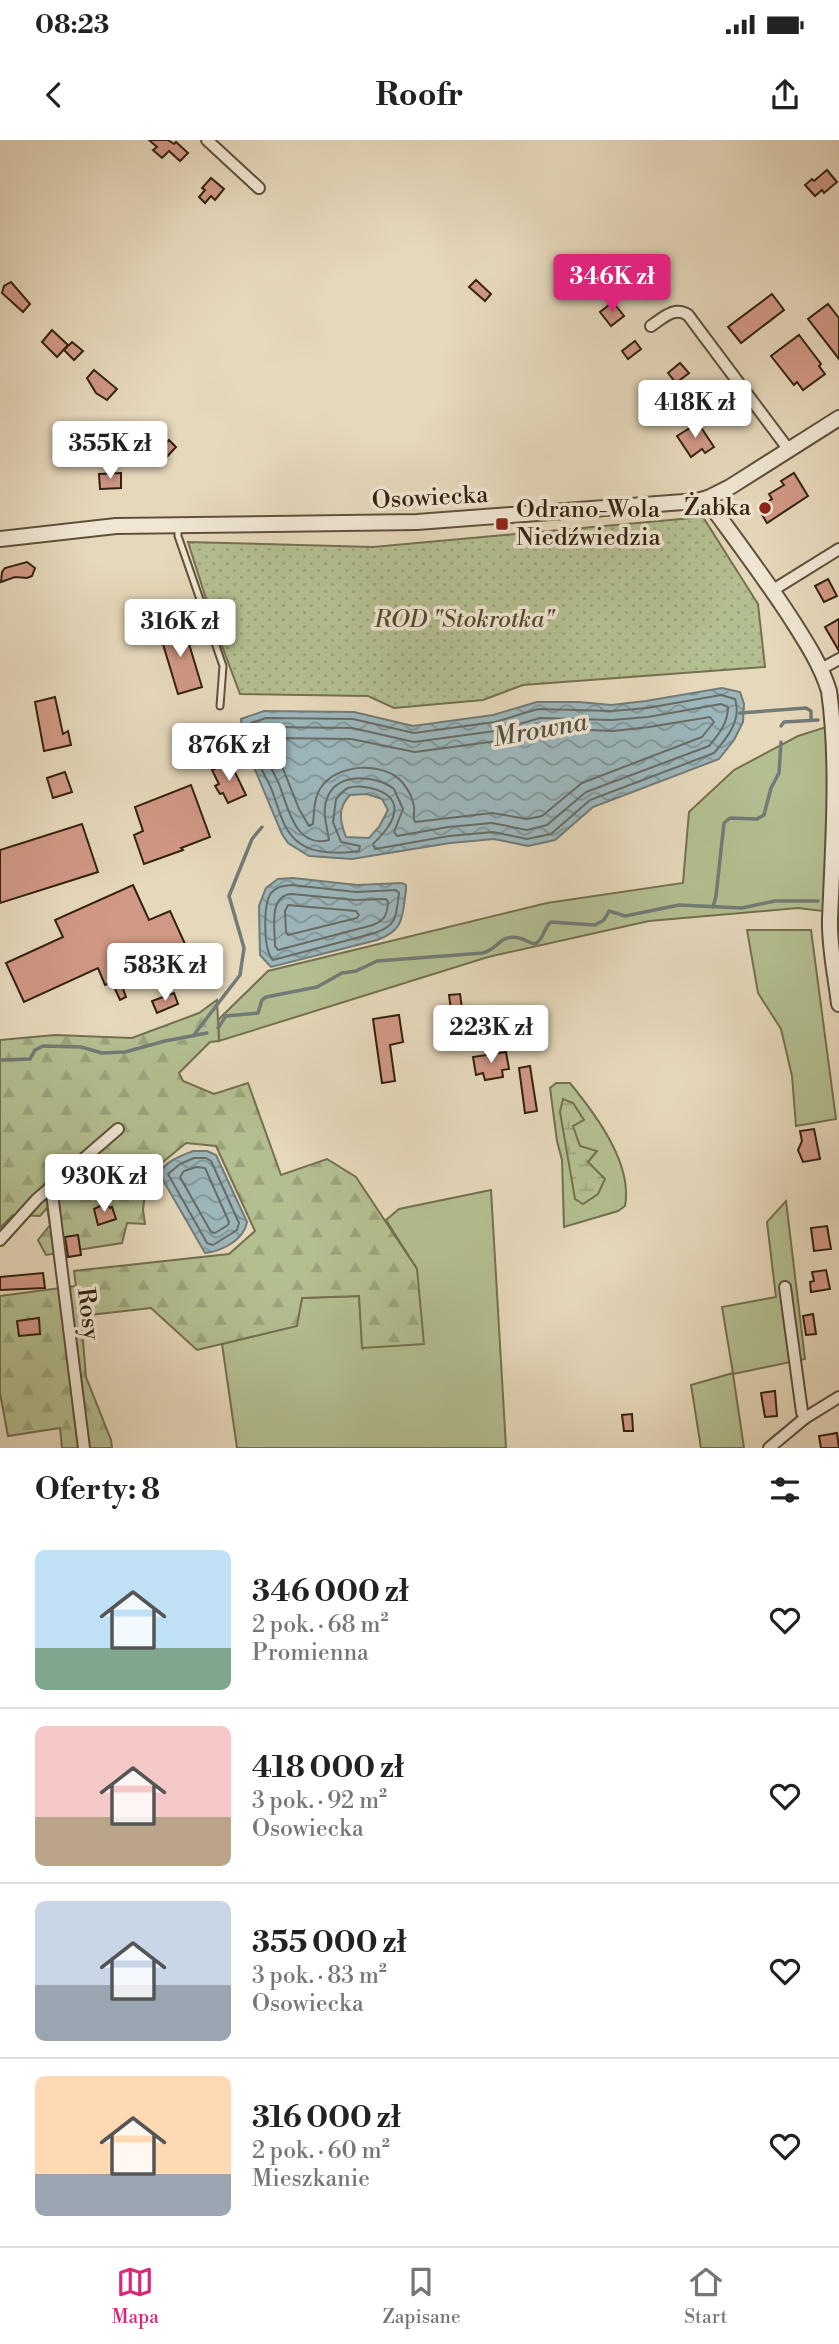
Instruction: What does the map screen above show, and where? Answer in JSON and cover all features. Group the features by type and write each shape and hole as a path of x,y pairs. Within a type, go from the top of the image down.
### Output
{"street":[{"path":"207,140 259,188"},
{"path":"651,326 674,312 680,311 688,316 789,450"},
{"name":"Osowiecka","path":"0,539 116,526 417,522 666,504 708,498 839,418"},
{"path":"708,498 773,590 821,669 829,692 835,719 838,765 832,891 839,1004"},
{"path":"773,590 839,549"},
{"path":"821,669 839,659"},
{"path":"0,1240 51,1185 118,1129"},
{"name":"Rosy","path":"51,1185 84,1448"},
{"path":"785,1287 805,1418"},
{"path":"769,1448 805,1418 839,1397"}],"lane":[{"path":"178,524 178,536 223,666 220,706"}],"green space":[{"name":"ROD \"Stokrotka\"","path":"703,517 758,604 765,667 523,685 483,700 394,708 368,696 240,694 188,542 373,547"},
{"path":"839,723 839,913 798,908 649,921 488,957 219,1041 218,1020 268,971 547,903 683,883 689,812 734,770 798,736"},
{"path":"747,930 811,930 836,1119 796,1126 792,1076 781,1029 758,993"},
{"path":"217,1000 219,1041 210,1042 179,1073 183,1081 214,1094 248,1083 281,1175 327,1159 356,1177 417,1269 424,1344 362,1348 359,1296 302,1298 297,1326 197,1350 151,1308 81,1316 86,1377 112,1448 62,1448 60,1428 8,1436 0,1393 0,1296 76,1286 74,1271 229,1254 255,1231 216,1146 186,1143 147,1175 143,1210 145,1224 127,1223 122,1243 46,1255 38,1240 50,1225 47,1208 40,1216 13,1215 0,1228 0,1040 55,1035 132,1038 199,1013"},
{"path":"556,1083 570,1083 601,1125 618,1157 626,1190 625,1206 618,1211 564,1227 562,1160 550,1088"},
{"path":"563,1099 573,1103 584,1120 573,1126 580,1146 597,1151 588,1162 605,1179 598,1194 583,1204 575,1199 560,1112"},
{"path":"491,1190 506,1448 237,1448 222,1344 296,1326 302,1298 359,1296 363,1348 417,1269 386,1220 399,1209"},
{"path":"786,1201 805,1359 733,1374 744,1448 701,1448 691,1385 733,1373 722,1307 776,1297 767,1222"}],"water":[{"path":"722,688 740,692 744,704 743,722 734,740 719,759 593,807 555,840 528,846 494,839 450,843 352,859 309,856 288,843 243,741 241,719 264,711 354,712 413,726 493,715 537,702 611,705","holes":["367,794 382,799 388,810 369,838 346,837 341,815 343,805 350,795"]},
{"path":"293,878 357,885 402,883 406,885 406,890 400,921 393,932 377,940 271,967 260,955 259,906 266,888 278,879"},
{"path":"193,1151 207,1151 216,1155 247,1222 242,1234 231,1244 205,1253 160,1172 170,1161"}],"building":[{"path":"149,140 168,140 174,144 176,142 188,153 180,161 169,151 162,158 153,150 157,147"},
{"path":"827,170 837,182 824,193 822,190 815,196 805,185"},
{"path":"211,178 224,189 215,200 211,196 205,203 199,197 205,190 202,188"},
{"path":"649,275 660,289 647,299 636,285"},
{"path":"476,280 491,294 485,301 469,287"},
{"path":"11,282 30,304 23,312 2,293 4,286"},
{"path":"772,294 784,310 741,343 728,327"},
{"path":"613,302 624,316 611,326 600,312"},
{"path":"828,304 839,318 839,359 808,319"},
{"path":"52,330 68,345 57,357 42,342"},
{"path":"799,335 821,364 819,366 825,374 803,390 797,382 794,385 771,356"},
{"path":"635,341 641,349 628,359 622,351"},
{"path":"72,342 83,351 74,360 64,350"},
{"path":"680,363 689,373 676,383 668,373"},
{"path":"94,370 117,389 107,400 96,393 87,378"},
{"path":"698,423 714,447 705,453 702,449 691,457 677,436"},
{"path":"169,440 176,447 163,461 156,454"},
{"path":"121,473 121,488 100,489 99,474"},
{"path":"794,473 808,496 767,523 758,508 772,499 769,494 784,485 781,481"},
{"path":"27,562 35,568 32,576 15,577 1,582 5,568"},
{"path":"828,579 837,596 824,602 815,586"},
{"path":"839,619 839,651 825,627"},
{"path":"183,624 202,687 178,694 159,631"},
{"path":"55,697 63,734 68,731 71,745 44,751 35,702"},
{"path":"230,762 246,795 228,803 223,793 220,794 215,786 219,784 212,770"},
{"path":"65,772 72,792 53,798 47,778"},
{"path":"191,785 210,837 144,864 134,835 143,831 135,807"},
{"path":"82,824 98,872 0,903 0,850"},
{"path":"133,885 149,920 170,911 191,957 163,970 166,976 146,985 139,969 119,978 126,997 120,1000 112,982 105,985 98,968 24,1002 6,963 63,937 55,920"},
{"path":"174,993 178,1004 157,1013 152,1001"},
{"path":"460,994 463,1016 452,1018 449,995"},
{"path":"399,1015 403,1042 390,1045 395,1081 382,1083 373,1019"},
{"path":"493,1015 495,1031 461,1036 459,1020"},
{"path":"506,1052 509,1069 502,1070 503,1077 485,1080 483,1073 476,1075 473,1057"},
{"path":"530,1066 537,1111 525,1113 519,1068"},
{"path":"814,1129 820,1159 803,1162 798,1150 802,1141 800,1131"},
{"path":"106,1203 112,1207 116,1219 98,1225 94,1209"},
{"path":"827,1226 831,1249 814,1251 811,1228"},
{"path":"78,1235 81,1255 68,1257 65,1237"},
{"path":"826,1270 830,1289 811,1292 810,1282 814,1281 812,1272"},
{"path":"43,1273 45,1288 0,1290 0,1277"},
{"path":"813,1314 816,1334 806,1335 803,1316"},
{"path":"39,1318 40,1334 19,1336 17,1321"},
{"path":"775,1391 777,1416 765,1417 761,1393"},
{"path":"632,1414 633,1431 624,1431 622,1415"},
{"path":"837,1433 839,1448 821,1448 819,1436"}],"waterway":[{"name":"Mrowna","path":"740,713 806,708 811,711 811,720"},
{"name":"Mrowna","path":"781,726 784,722 818,720"},
{"name":"Mrowna","path":"713,907 724,823 730,818 757,819 764,815 771,788 779,773 781,742"},
{"name":"Mrowna","path":"193,1036 240,975 244,948 229,896 252,839 262,827"},
{"name":"Mrowna","path":"218,1028 226,1016 258,1013 262,1000 266,997 317,987 342,973 356,971 377,961 483,953 512,937 535,944 551,922 595,925 604,920 609,911 625,916 679,905 742,908 775,901 818,901"},
{"name":"Mrowna","path":"0,1060 30,1059 35,1050 43,1046 81,1047 102,1053 125,1052 207,1033"}],"place":[{"name":"Żabka","path":"765,508"},
{"name":"Odrano-Wola Niedźwiedzia","path":"502,524"}]}
